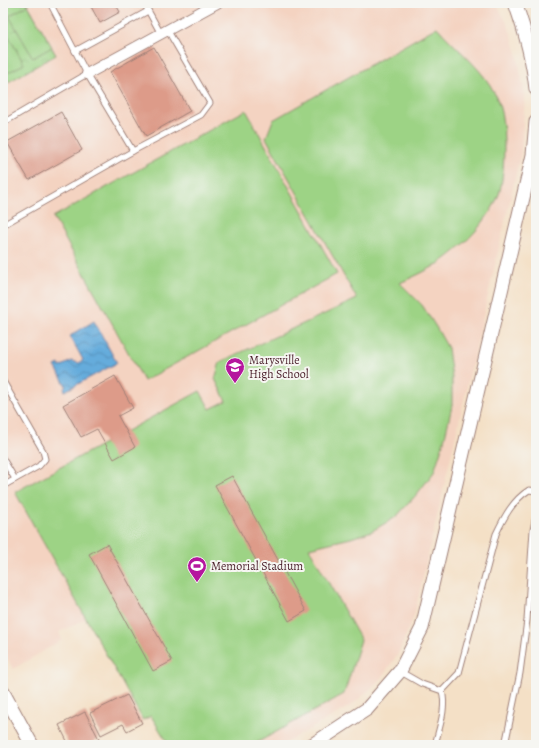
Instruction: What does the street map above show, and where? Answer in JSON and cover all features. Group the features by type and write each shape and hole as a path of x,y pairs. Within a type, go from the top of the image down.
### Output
{"street":[{"path":"87,74 218,3"},
{"path":"514,3 527,40 536,89"},
{"path":"312,745 367,709 400,671 422,628 533,155 536,122"},
{"path":"3,692 32,745"}],"lane":[{"path":"50,3 87,74 133,151"},
{"path":"3,225 133,151 201,115 210,103 144,3"},
{"path":"75,51 148,11"},
{"path":"3,123 87,74"},
{"path":"3,382 43,451 45,459 39,466 3,486"},
{"path":"3,459 15,479"},
{"path":"442,691 458,673 496,534 505,516 522,495 529,490 536,491"},
{"path":"504,745 520,673 527,620 533,530 536,516"},
{"path":"400,671 422,684 442,691"},
{"path":"435,745 442,717 444,698 442,691"}],"shaded area":[{"name":"Marysville High School","path":"3,3 496,3 508,25 517,53 525,97 521,152 414,616 398,654 379,681 352,705 282,745 169,745 151,716 143,720 86,619 59,632 62,640 13,669 3,650"}],"green space":[{"path":"3,3 27,3 56,55 3,85"},
{"path":"28,5 52,47 33,58 9,16"},
{"path":"3,26 24,64 5,74 3,71"},
{"path":"437,27 472,62 494,92 502,114 504,146 502,177 499,194 482,224 447,258 433,267 400,283 422,305 448,348 452,378 452,406 444,441 434,472 417,494 396,517 372,531 351,538 309,548 361,640 344,694 253,745 169,745 151,716 143,720 15,492 200,391 210,409 226,401 215,379 220,362 357,299 266,138 273,120"},
{"path":"246,110 337,274 144,381 53,217"}],"water":[{"path":"94,321 117,363 65,391 64,388 66,386 55,366 59,364 60,367 71,361 79,363 83,360 70,336"}],"building":[{"path":"89,3 115,3 120,12 100,23"},
{"path":"154,47 190,111 146,136 110,72"},
{"path":"61,112 82,150 29,180 7,142"},
{"path":"115,376 133,408 118,416 135,447 114,459 97,429 81,437 63,405"},
{"path":"232,476 306,611 289,621 215,485"},
{"path":"107,544 172,661 153,671 89,554"},
{"path":"127,695 142,723 127,731 123,724 101,735 90,713"},
{"path":"85,712 99,739 87,745 69,745 59,725"}],"place":[{"name":"Marysville High School","path":"235,384"},
{"name":"Memorial Stadium","path":"197,583"}]}
